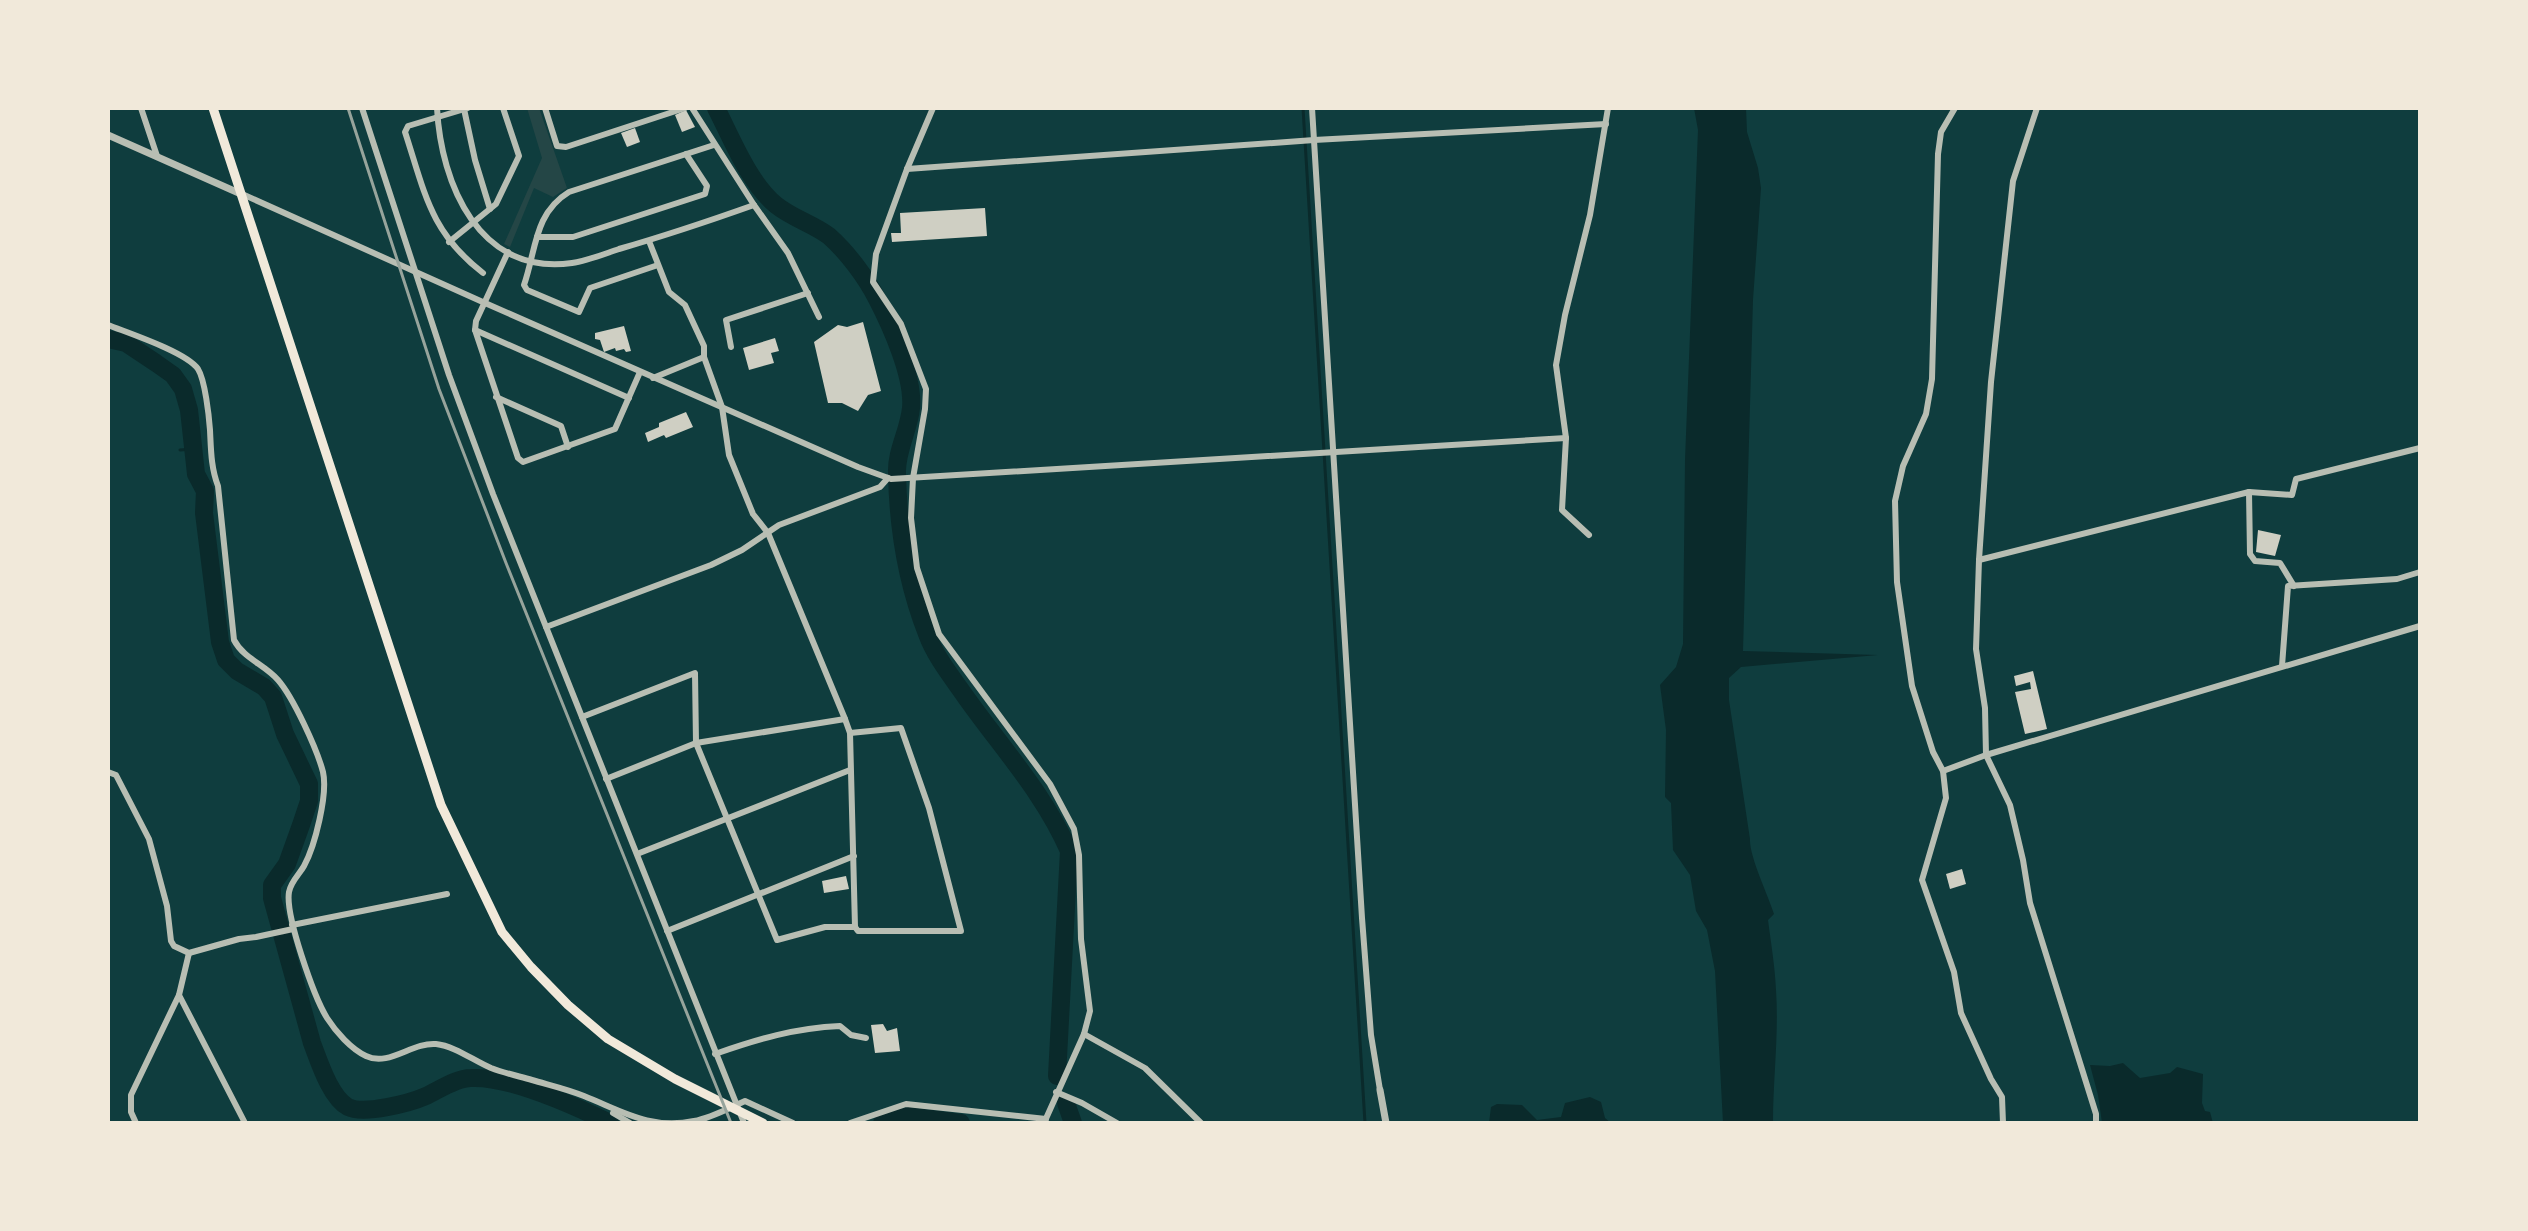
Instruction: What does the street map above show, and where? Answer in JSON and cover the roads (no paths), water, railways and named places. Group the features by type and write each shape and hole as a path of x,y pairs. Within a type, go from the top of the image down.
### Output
{"highway":[{"path":"213,108 441,805 502,932 568,1005 608,1039 675,1079 763,1123"}],"street":[{"path":"141,108 157,156"},
{"path":"362,108 487,479 744,1123"},
{"path":"437,108 440,141 454,190 473,223 499,248 533,262 572,263 649,241 754,205"},
{"path":"449,242 496,204 519,156 503,108"},
{"path":"545,108 557,146 566,147 685,108"},
{"path":"692,108 788,253 819,317"},
{"path":"850,1123 906,1104 1045,1121 1084,1034 1090,1011 1081,939 1079,855 1074,829 1050,784 939,634 917,568 910,478 925,409 926,389 901,324 873,282 876,254 933,108"},
{"path":"1312,108 1362,918 1371,1035 1386,1123"},
{"path":"1589,535 1562,510 1566,438 1556,365 1590,215 1608,108"},
{"path":"1955,108 1941,132 1938,154 1932,379 1926,414 1903,466 1895,501 1897,582 1912,686 1933,752 1943,771 1946,798 1922,880 1954,972 1961,1013 2002,1097 2003,1123"},
{"path":"2037,108 2013,181 1991,382 1976,649 1985,708 1986,755 2010,805 2030,903 2096,1114 2096,1123"},
{"path":"483,273 461,256 437,223 405,132 408,126 466,109 475,160 490,209"},
{"path":"907,169 1312,140 1606,124"},
{"path":"108,135 653,378 889,478 1566,438"},
{"path":"658,265 590,288 579,312 527,290 524,285 533,262 537,237 549,208 569,192 714,145"},
{"path":"537,237 573,237 705,194 707,186 686,154"},
{"path":"649,241 669,292 685,305 704,346 704,357 722,407 729,455 753,514 768,533 850,733 855,927 858,931 961,931 929,808 901,728 850,733"},
{"path":"508,252 476,321 475,330 518,458 523,462 615,429 640,372"},
{"path":"731,347 726,320 808,293"},
{"path":"108,325 140,336 188,360 198,370 210,426 212,471 218,486 234,640 240,652 262,665 279,681 295,708 324,776 324,794 305,865 291,885 288,896 293,927 326,1017 353,1047 368,1057 384,1058 432,1044 444,1045 493,1069 583,1095 635,1119 694,1121 745,1101 793,1123"},
{"path":"475,330 629,398"},
{"path":"653,378 704,357"},
{"path":"496,397 561,426 568,447"},
{"path":"1979,560 2249,492 2292,495 2296,479 2420,448"},
{"path":"546,627 711,565 792,519 880,487 889,478"},
{"path":"2249,492 2250,554 2255,561 2280,563 2294,586"},
{"path":"2282,666 2288,586 2397,579 2420,572"},
{"path":"1943,771 1986,755 2420,626"},
{"path":"582,717 695,673 696,743 777,940 825,927 855,927"},
{"path":"606,779 696,743 845,719"},
{"path":"637,854 850,770"},
{"path":"108,772 116,775 149,839 167,906 171,941 174,946 189,953 239,939 447,894"},
{"path":"667,931 854,856"},
{"path":"136,1123 131,1112 131,1095 179,995 189,953"},
{"path":"179,995 245,1123"},
{"path":"715,1054 754,1040 804,1028 840,1026 851,1035 866,1038"},
{"path":"1084,1034 1145,1068 1201,1123"},
{"path":"1056,1092 1117,1123"},
{"path":"608,1107 610,1112 630,1123"}],"waterway":[{"path":"716,108 742,160 766,196 782,210 829,236 856,265 877,299 900,352 909,382 911,408 898,457 898,493 905,555 920,615 939,658 1035,790 1069,851 1057,1076"},
{"path":"1303,108 1365,1123"},
{"path":"108,339 126,343 173,375 183,389 189,410 196,474 205,491 204,513 220,642 226,660 273,697 285,734 309,784 309,801 287,864 272,885 272,898 312,1043 336,1095 348,1107 375,1109 419,1099 459,1080 487,1079 542,1093 610,1123"},
{"path":"180,450 193,449"},
{"path":"1066,1103 1073,1123"},
{"path":"882,1123 909,1116 961,1123"}],"railway":[{"path":"348,108 439,389 731,1123"}]}
